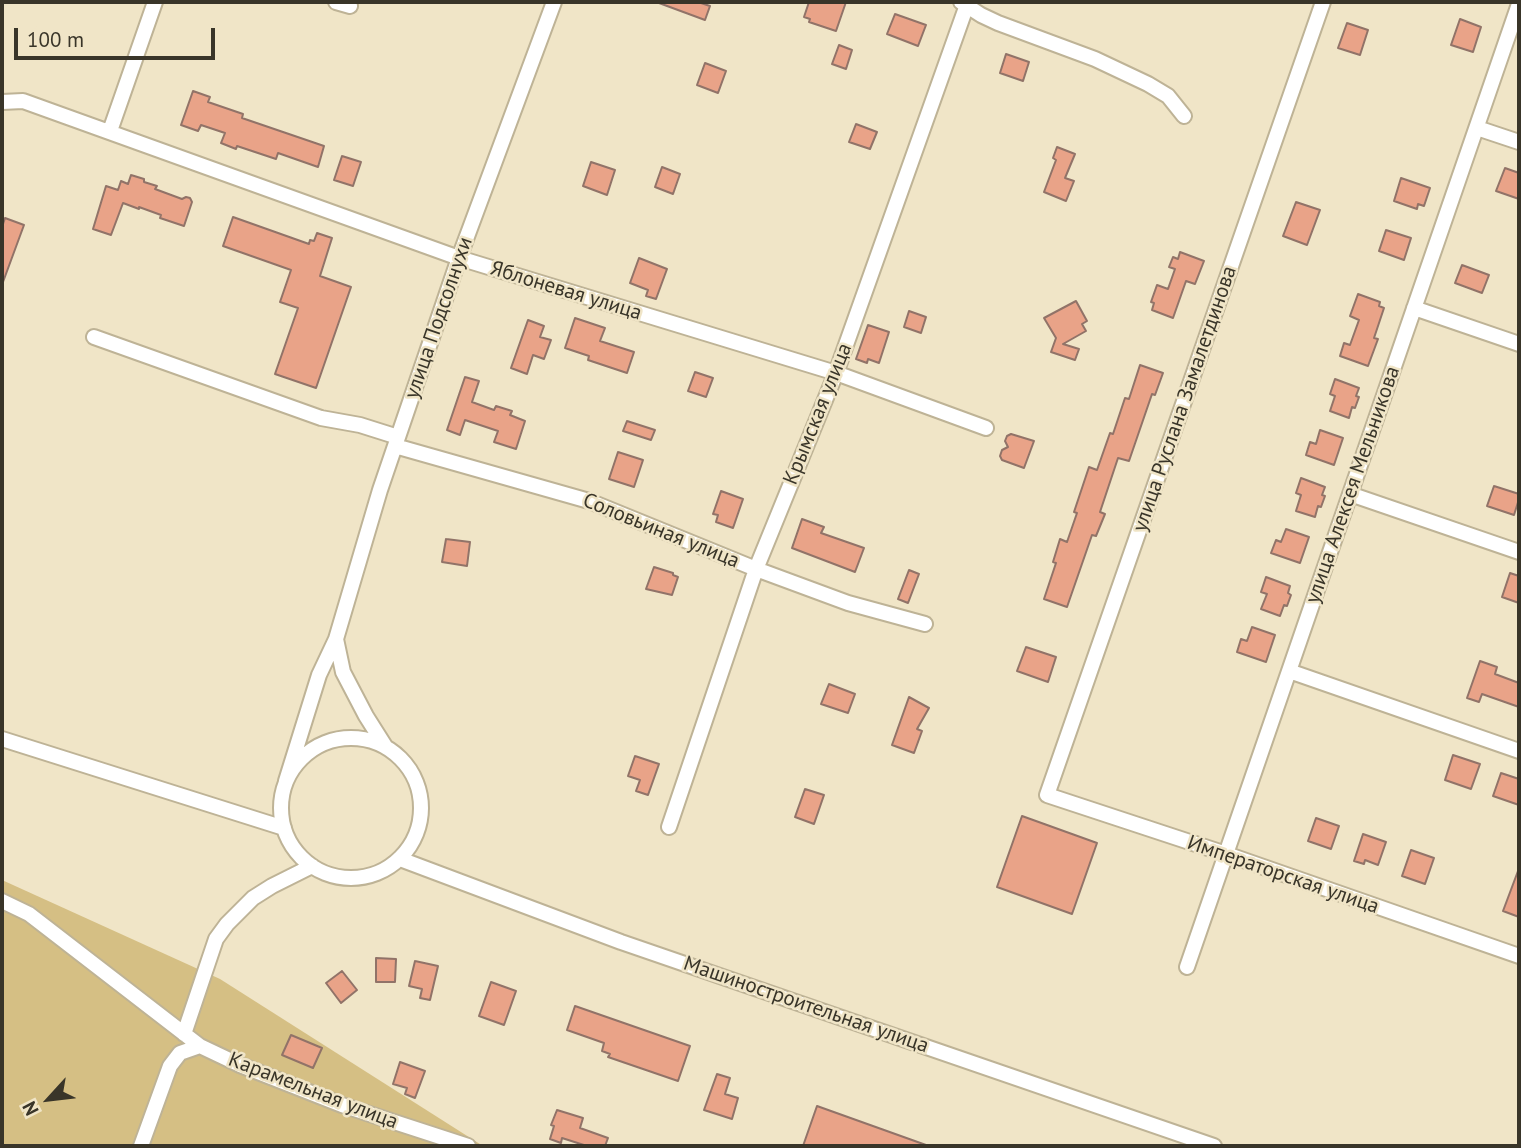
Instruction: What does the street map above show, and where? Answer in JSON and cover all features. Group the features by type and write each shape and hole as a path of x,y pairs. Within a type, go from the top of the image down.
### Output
{"street":[{"path":"110,131 155,2"},
{"name":"улица Подсолнухи","path":"286,781 318,675 337,639 380,490 459,258 554,2"},
{"name":"улица Руслана Замалетдинова","path":"1047,795 1322,2"},
{"path":"965,3 998,23 1095,59 1148,84 1168,96 1184,116"},
{"name":"Крымская улица","path":"670,827 757,569 836,373 965,3"},
{"name":"улица Алексея Мельникова","path":"1187,967 1519,4"},
{"name":"Яблоневая улица","path":"2,102 23,101 459,258 836,373 986,428"},
{"path":"1477,128 1519,142"},
{"path":"1414,308 1519,344"},
{"name":"Соловьиная улица","path":"94,337 321,418 360,425 397,441 589,500 848,603 925,624"},
{"path":"1350,494 1519,552"},
{"path":"337,639 343,672 366,716 385,746 402,760 415,778 421,799 420,821 413,841 400,859 380,872 357,878 333,876 312,866 295,849 284,828 281,804 286,781 299,761 317,746 328,742 340,738 363,739 385,746"},
{"path":"1289,671 1519,751"},
{"path":"2,739 284,828"},
{"name":"Императорская улица","path":"1047,795 1519,956"},
{"name":"Машиностроительная улица","path":"400,859 621,942 1214,1146"},
{"path":"184,1034 216,939 227,924 253,898 312,866"},
{"name":"Карамельная улица","path":"2,901 29,915 200,1046 240,1065 342,1105 468,1146"},
{"path":"141,1146 170,1066 180,1053 200,1046"}],"shaded area":[{"path":"2,880 220,979 483,1146 2,1146"}],"building":[{"path":"659,2 698,2 710,6 705,20"},
{"path":"809,2 846,2 836,31 809,22 810,19 804,17"},
{"path":"895,14 926,25 918,46 887,34"},
{"path":"1460,19 1481,27 1473,52 1451,45"},
{"path":"1347,23 1368,30 1360,55 1338,48"},
{"path":"839,45 852,50 846,69 832,64"},
{"path":"1006,54 1029,62 1023,81 1000,73"},
{"path":"705,63 726,71 718,93 697,85"},
{"path":"193,91 210,97 208,102 243,114 242,118 324,146 318,167 278,153 276,159 237,146 236,149 221,143 225,133 201,125 198,131 181,125"},
{"path":"856,124 877,132 870,149 849,142"},
{"path":"1057,147 1075,154 1065,178 1074,181 1066,201 1044,192 1056,160 1053,158"},
{"path":"342,156 361,162 353,186 334,180"},
{"path":"591,162 615,170 607,195 583,186"},
{"path":"662,167 680,174 673,194 655,187"},
{"path":"1505,168 1519,173 1519,199 1496,191"},
{"path":"131,175 157,186 155,189 182,199 190,198 192,202 184,226 160,218 161,215 123,203 111,235 93,229 106,186 118,190 121,181 128,184"},
{"path":"1401,178 1430,188 1424,206 1418,204 1417,209 1394,201"},
{"path":"1296,202 1320,210 1307,245 1283,236"},
{"path":"233,217 309,244 310,240 314,241 317,233 332,238 320,276 351,287 316,388 275,374 298,308 280,302 291,270 223,246"},
{"path":"5,218 24,225 3,282 2,227"},
{"path":"1386,230 1411,238 1404,260 1379,251"},
{"path":"1180,252 1204,261 1195,284 1186,281 1173,318 1152,310 1154,303 1151,302 1157,285 1168,289 1175,269 1169,267 1173,257 1178,259"},
{"path":"639,258 667,269 656,299 646,296 648,290 630,283"},
{"path":"1462,265 1489,275 1482,293 1455,283"},
{"path":"1358,294 1380,302 1379,306 1384,308 1374,338 1378,339 1368,366 1340,356 1344,343 1350,345 1359,320 1350,316"},
{"path":"1076,301 1087,321 1082,324 1086,331 1063,344 1079,349 1075,360 1051,352 1056,338 1044,318"},
{"path":"909,311 926,317 921,333 904,327"},
{"path":"575,318 605,328 600,341 634,352 627,373 588,360 589,356 565,348"},
{"path":"528,320 544,326 540,337 551,340 544,359 533,355 527,374 511,368"},
{"path":"868,325 889,332 879,363 856,359"},
{"path":"1140,365 1163,373 1155,395 1152,394 1129,461 1118,458 1100,512 1105,514 1096,536 1092,535 1067,607 1044,599 1056,563 1053,562 1060,539 1067,542 1089,467 1097,470 1125,398 1129,399"},
{"path":"695,372 713,378 706,397 688,391"},
{"path":"465,377 479,381 472,402 494,410 496,406 512,411 510,415 525,421 516,449 494,442 498,431 465,420 460,435 447,430"},
{"path":"1335,379 1359,388 1356,396 1359,397 1349,418 1330,411 1335,396 1330,394"},
{"path":"627,421 655,430 651,440 623,431"},
{"path":"1320,430 1343,438 1334,465 1306,455 1310,442 1316,444"},
{"path":"1011,434 1034,441 1024,468 1002,460 1000,456 1002,450 1008,447 1005,441"},
{"path":"618,452 643,460 634,487 609,479"},
{"path":"1301,478 1325,487 1322,495 1325,496 1315,517 1296,511 1301,495 1296,493"},
{"path":"1494,486 1519,494 1514,515 1487,506"},
{"path":"721,491 743,499 733,528 716,522 718,515 713,514"},
{"path":"802,519 824,527 821,533 864,548 855,572 792,548"},
{"path":"1286,529 1309,537 1300,563 1271,553 1276,540 1281,542"},
{"path":"446,539 470,542 467,566 442,562"},
{"path":"654,567 678,577 672,595 646,589"},
{"path":"909,570 919,574 908,603 898,599"},
{"path":"1510,573 1519,576 1519,603 1502,597"},
{"path":"1266,577 1290,586 1288,593 1291,595 1280,616 1261,609 1267,594 1261,592"},
{"path":"1252,627 1275,635 1266,662 1237,652 1241,639 1247,641"},
{"path":"1026,647 1056,657 1048,682 1017,671"},
{"path":"1480,661 1497,667 1495,674 1519,683 1519,707 1482,694 1479,702 1467,698"},
{"path":"829,684 855,694 848,713 821,704"},
{"path":"909,697 929,708 917,729 922,731 914,753 892,745"},
{"path":"1453,755 1480,764 1471,789 1445,780"},
{"path":"635,756 659,764 648,795 636,791 640,780 628,776"},
{"path":"1501,773 1519,779 1519,805 1493,796"},
{"path":"805,789 824,795 814,824 795,817"},
{"path":"1022,816 1097,843 1072,914 997,887"},
{"path":"1316,818 1339,826 1331,849 1308,841"},
{"path":"1363,834 1386,842 1378,865 1365,860 1364,864 1354,861"},
{"path":"1411,850 1434,858 1425,884 1402,876"},
{"path":"1519,871 1519,917 1503,911"},
{"path":"376,958 396,959 395,982 376,982"},
{"path":"415,961 438,966 430,1000 420,998 422,989 409,986"},
{"path":"342,971 357,990 341,1003 326,983"},
{"path":"491,982 516,991 504,1025 479,1016"},
{"path":"575,1006 690,1046 678,1081 608,1057 610,1054 602,1051 604,1043 567,1030"},
{"path":"291,1035 322,1048 313,1068 282,1055"},
{"path":"400,1062 425,1071 415,1098 405,1094 407,1088 393,1084"},
{"path":"717,1074 730,1078 725,1094 738,1098 732,1119 704,1110"},
{"path":"817,1106 926,1145 926,1146 803,1146"},
{"path":"557,1110 583,1118 580,1128 608,1138 605,1146 587,1146 562,1138 561,1143 550,1139 554,1126 551,1125"}]}
